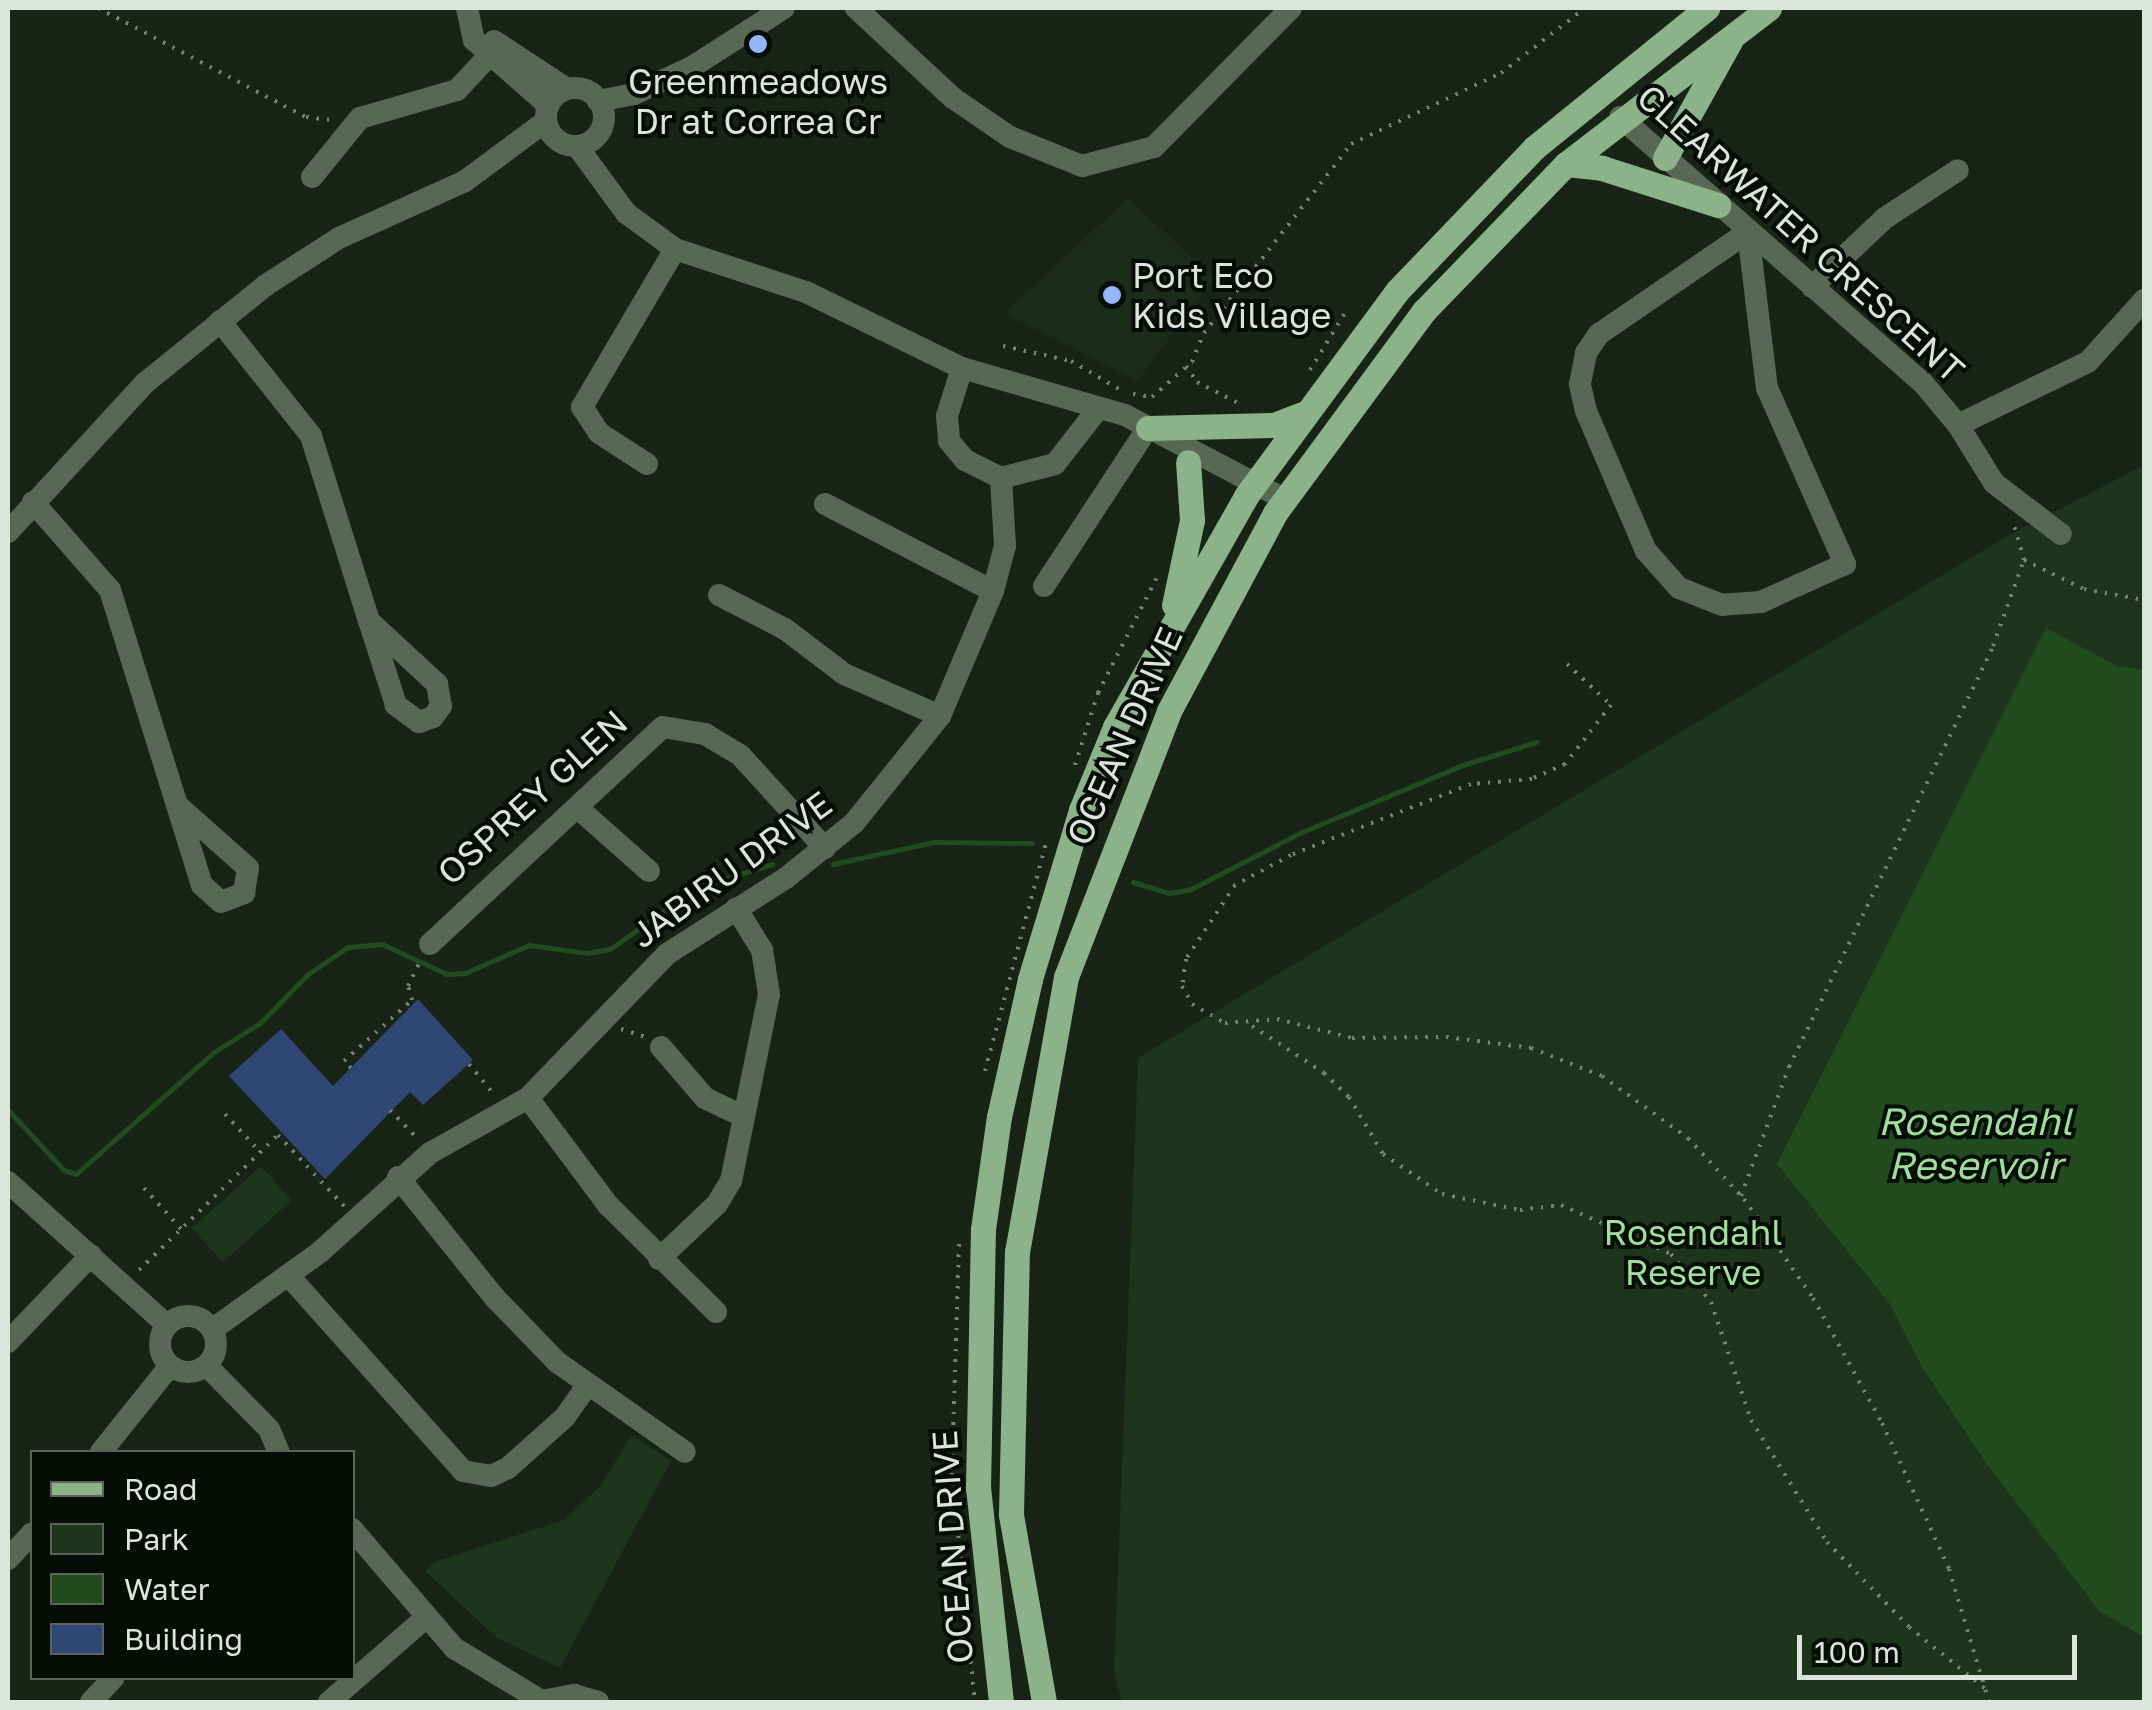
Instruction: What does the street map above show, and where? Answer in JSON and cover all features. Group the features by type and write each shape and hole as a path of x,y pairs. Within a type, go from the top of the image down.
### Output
{"main road":[{"name":"OCEAN DRIVE","path":"1001,1702 982,1558 978,1305 993,1154 1030,979 1080,810 1115,727 1172,625 1250,490 1302,414 1462,218 1595,95 1708,8"},
{"name":"OCEAN DRIVE","path":"1044,1702 1010,1514 1017,1252 1039,1100 1066,978 1105,865 1200,646 1279,506 1424,310 1566,164 1620,118 1768,8"},
{"path":"1666,158 1738,28"},
{"name":"CLEARWATER CRESCENT","path":"1595,95 1620,118"},
{"path":"1566,164 1718,205"},
{"path":"1145,432 1274,425 1302,414"},
{"path":"1172,625 1192,520 1188,462"}],"street":[{"path":"8,532 145,383 220,321 339,238 465,181 514,151 734,44 784,8"},
{"path":"856,8 952,98 1010,137 1082,166 1154,146 1291,8"},
{"path":"469,15 474,40 567,89 584,90 601,108"},
{"path":"312,177 347,130 375,111 448,95 495,50"},
{"path":"495,50 599,172 640,228 675,249 820,298 962,368 1103,411 1279,506"},
{"path":"564,130 567,89"},
{"name":"CLEARWATER CRESCENT","path":"1620,118 1923,383 1958,425 2002,490 2061,534"},
{"path":"1812,287 1885,218 1958,170"},
{"path":"1748,232 1763,374 1845,564 1761,602 1722,605 1679,588 1646,551 1586,411 1580,384 1586,353 1599,334 1748,232"},
{"path":"647,464 599,433 582,407 675,249"},
{"name":"CLEARWATER CRESCENT","path":"1958,425 2088,362 2144,300"},
{"path":"220,321 311,436 369,621"},
{"path":"962,368 948,416 949,442 965,460 1001,478 1055,464 1103,411"},
{"path":"1145,432 1188,462 1250,490"},
{"path":"1044,586 1145,432"},
{"name":"JABIRU DRIVE","path":"213,1329 288,1274 430,1153 528,1098 667,954 825,848 894,781 940,716 993,591 1005,546 1001,478"},
{"path":"33,502 110,590 178,805"},
{"path":"825,504 993,591"},
{"path":"720,595 785,629 844,674 940,716"},
{"name":"OSPREY GLEN","path":"430,944 494,878 580,810 654,733 675,725 740,756 825,848"},
{"path":"580,810 649,871"},
{"path":"658,1259 725,1194 768,983 762,950 736,908"},
{"path":"660,1048 705,1098 742,1116"},
{"path":"528,1098 608,1206 716,1312"},
{"path":"398,1177 495,1298 586,1387 685,1452"},
{"path":"8,1182 167,1326"},
{"path":"8,1342 91,1255"},
{"path":"288,1274 463,1471 490,1476 508,1468 565,1417 586,1387"},
{"path":"191,1316 213,1329 217,1349 207,1366 188,1373 170,1366 160,1346 167,1326 191,1316"},
{"path":"103,1450 170,1366"},
{"path":"207,1366 268,1430 279,1450"},
{"path":"355,1533 424,1619 502,1682 542,1702 574,1694 598,1702"},
{"path":"8,1559 30,1535"},
{"path":"355,1679 424,1619"},
{"path":"91,1702 111,1680"},
{"path":"329,1702 354,1680"}],"path":[{"path":"98,8 306,117 335,120 347,130"},
{"path":"1003,346 1071,361 1128,394 1152,396 1186,366 1204,333 1352,144 1501,73 1585,8"},
{"path":"1298,386 1348,308"},
{"path":"1186,366 1197,382 1244,406 1248,425"},
{"path":"1742,1196 1788,1067 1994,646 2024,560 2002,490"},
{"path":"2024,560 2084,588 2144,600"},
{"path":"1567,664 1611,704 1565,764 1532,780 1471,784 1290,855 1235,886 1186,960 1182,986 1204,1013 1252,1025 1324,1073 1350,1097 1383,1154 1442,1194 1520,1210 1561,1205 1670,1254 1711,1302 1751,1420 1828,1542 1910,1627 1988,1691"},
{"path":"351,1068 344,1060 412,1000 408,986 416,971"},
{"path":"1252,1025 1277,1019 1352,1038 1446,1036 1531,1048 1602,1076 1688,1138 1742,1196 1813,1298 1882,1423 1949,1569 1989,1702"},
{"path":"602,1023 660,1048"},
{"path":"468,1064 504,1112"},
{"path":"390,1110 430,1153"},
{"path":"225,1114 259,1152"},
{"path":"125,1287 278,1135 354,1217"},
{"path":"144,1188 182,1230"}],"shaded area":[{"name":"Port Eco Kids Village","path":"1128,198 1214,278 1138,381 1004,313"}],"green space":[{"name":"Rosendahl Reserve","path":"2144,465 2144,1702 1122,1702 1114,1671 1138,1058 2002,539"},
{"path":"261,1166 292,1200 223,1262 192,1228"},
{"path":"632,1435 671,1461 560,1668 497,1638 425,1571 434,1562 564,1520 600,1486"}],"water":[{"name":"Rosendahl Reservoir","path":"2046,628 2119,667 2144,669 2144,1637 2099,1611 1984,1460 1922,1367 1890,1304 1777,1164"}],"building":[{"path":"418,999 473,1060 423,1105 410,1092 325,1179 229,1076 281,1029 333,1086"}],"waterway":[{"path":"1133,882 1169,893 1191,889 1302,832 1463,765 1536,742"},
{"path":"833,864 933,842 1032,843"},
{"path":"8,1110 64,1170 76,1174 214,1052 260,1023 308,974 348,947 382,944 447,974 465,973 529,945 587,953 610,949 696,888 772,864"}],"place":[{"name":"Greenmeadows Dr at Correa Cr","path":"758,44"},
{"name":"Port Eco Kids Village","path":"1112,295"}]}
